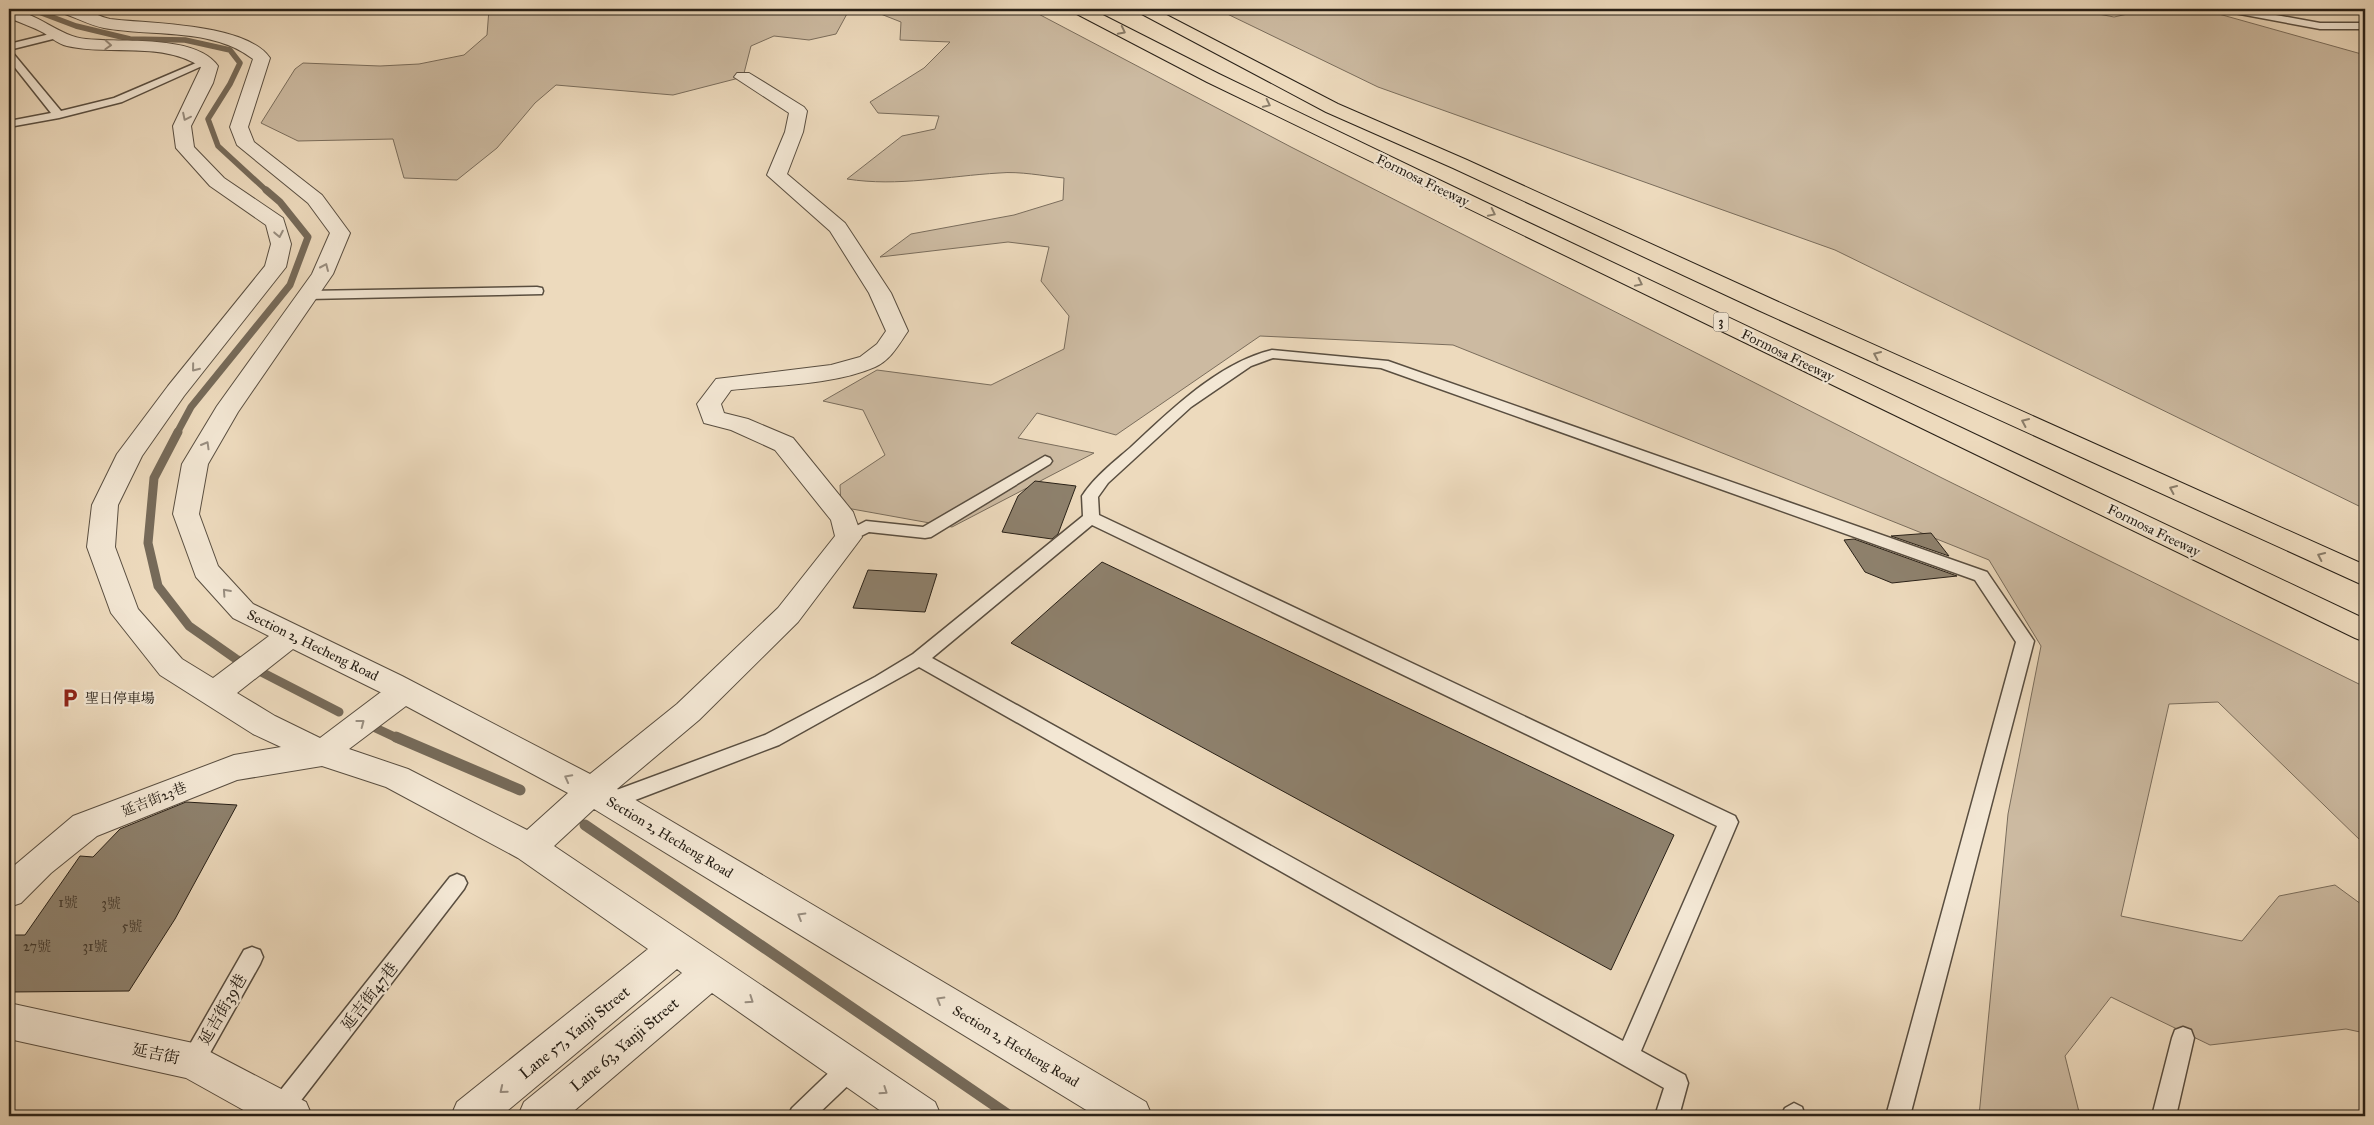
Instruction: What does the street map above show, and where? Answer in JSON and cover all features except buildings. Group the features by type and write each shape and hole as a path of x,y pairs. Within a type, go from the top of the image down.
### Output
{"highway":[{"name":"Formosa Freeway","path":"1079,9 1213,78 2365,631"},
{"name":"Formosa Freeway","path":"1144,9 1332,108 1460,164 1766,306 2365,576"}],"street":[{"path":"66,9 105,24 215,35 245,44 252,50"},
{"path":"11,14 49,29 66,40 84,44 168,49 188,54 206,62 210,66 204,83 182,126 185,148 217,182 276,222 281,244 275,267 176,391 130,454 105,505 101,547 125,613 171,667 264,725 322,753 397,778 530,848 920,1116"},
{"path":"58,36 105,24"},
{"path":"206,62 252,50"},
{"name":"Section 2, Hecheng Road","path":"252,50 262,58 239,127 246,145 315,199 340,233 322,274 226,410 195,464 186,514 206,570 243,611 404,691 601,796 1132,1116"},
{"path":"530,848 601,796 788,615 849,537 844,518 784,444 739,424 713,418 709,404 724,384 832,372 868,362 885,349 897,332 880,293 838,227 777,175 794,132 798,111 743,77"},
{"path":"214,694 291,635"},
{"path":"322,753 404,691"},
{"name":"延吉街23巷","path":"9,892 39,862 85,826 234,768 322,753"},
{"name":"Lane 57, Yanji Street","path":"471,1116 676,948"},
{"name":"Lane 63, Yanji Street","path":"538,1116 710,972"},
{"name":"延吉街","path":"9,1020 193,1061 272,1111"}],"lane":[{"path":"2229,9 2320,26 2365,26"},
{"path":"9,47 58,36"},
{"path":"9,54 59,114"},
{"path":"9,124 118,100 206,62"},
{"path":"308,295 537,291"},
{"path":"1091,518 1090,496 1103,480 1179,411 1246,362 1272,354 1383,364 1981,576 2025,641 1898,1116"},
{"path":"849,537 866,526 925,533 1045,461"},
{"path":"601,796 772,740 881,682 919,659 1091,518"},
{"path":"1091,518 1728,822 1628,1056"},
{"path":"919,659 1677,1083 1667,1116"},
{"name":"延吉街47巷","path":"272,1111 457,883"},
{"name":"延吉街39巷","path":"193,1061 252,957"},
{"path":"2164,1116 2183,1038"},
{"path":"800,1116 850,1068"}],"shaded area":[{"path":"489,9 855,9 848,12 836,34 809,40 774,36 751,46 743,77 673,95 556,85 535,103 497,148 457,180 404,178 393,139 298,141 261,123 295,69 303,63 380,66 419,64 464,55 487,35"},
{"path":"868,9 1029,9 1291,147 1942,478 2365,687 2365,843 2218,702 2169,704 2121,916 2242,941 2279,896 2335,885 2365,907 2365,1033 2346,1029 2210,1045 2111,997 2065,1056 2080,1116 1979,1116 2008,814 2041,646 1989,560 1453,345 1260,336 1116,435 1037,413 1018,438 1094,453 952,527 841,507 840,485 885,455 863,410 823,401 877,370 991,385 1064,349 1069,316 1041,281 1049,247 1008,242 880,257 911,234 1014,215 1063,200 1064,178 1007,173 885,182 847,179 902,136 935,129 939,116 878,113 870,102 924,68 950,42 900,40 901,22"},
{"path":"1217,9 2084,9 2083,11 2114,17 2150,9 2201,9 2365,55 2365,509 1835,250 1378,87"}],"waterway":[{"path":"31,9 76,26 130,39 185,40 230,50 240,63 230,84 208,119 218,146 267,191"},
{"path":"177,433 191,407 290,285 308,237 280,202 266,190"},
{"path":"178,432 154,478 148,543 158,586 189,626 236,659 339,712"},
{"path":"367,724 399,739"},
{"path":"396,737 520,790"},
{"path":"585,825 1010,1116"}],"place":[{"name":"聖日停車場","path":"70,698"}]}
